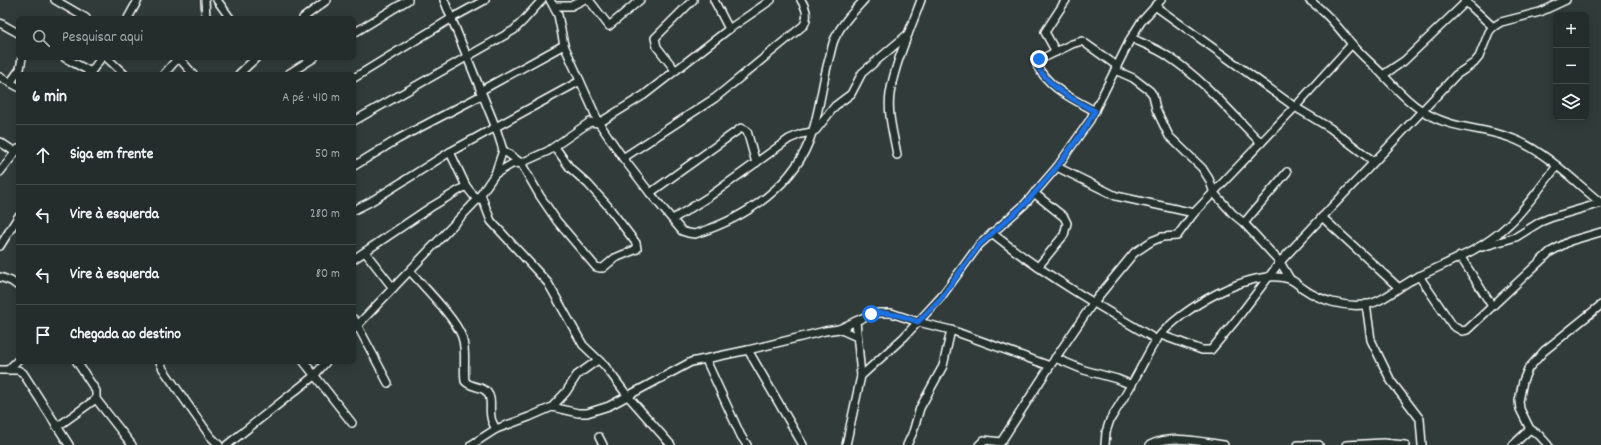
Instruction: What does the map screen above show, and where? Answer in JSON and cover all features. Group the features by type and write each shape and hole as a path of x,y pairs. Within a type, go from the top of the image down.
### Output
{"street":[{"path":"55,0 83,16"},
{"path":"130,16 138,0"},
{"path":"205,0 206,16"},
{"path":"217,0 229,16"},
{"path":"306,16 327,0"},
{"path":"356,32 408,0"},
{"path":"444,0 496,128 503,150 520,163 557,221 596,267 603,268 615,258 637,249 636,243 607,205 588,184 570,168 555,147"},
{"path":"356,77 452,18 486,0"},
{"path":"356,120 514,30 542,0"},
{"path":"552,3 571,6 583,0"},
{"path":"589,0 609,26 640,0"},
{"path":"675,70 657,47 655,38 693,0"},
{"path":"714,0 729,29"},
{"path":"623,158 715,98 804,25 807,20 807,15 801,0"},
{"path":"552,3 562,26 564,45 600,123 623,158 650,194 682,231 695,234 705,231 746,212 778,187 801,160 812,132 824,74 834,40 844,22 864,0"},
{"path":"897,156 890,109 890,95 894,74 921,0"},
{"path":"1056,52 1045,32 1066,0"},
{"path":"861,376 942,297 970,255 1025,204 1057,167 1083,131 1095,111 1131,38 1141,22 1161,0"},
{"path":"1309,0 1320,8 1339,27 1352,44 1407,100 1421,111 1444,123 1515,139 1557,166 1601,203"},
{"path":"992,233 1022,258 1093,303 1159,337 1202,350 1211,350 1280,262 1373,161 1456,75 1474,63 1479,57 1489,32 1493,27 1501,22 1540,12 1556,3 1566,0"},
{"path":"495,174 512,164 520,163 539,156 555,147 590,122 600,123 644,95 766,1"},
{"path":"1383,75 1404,61 1466,1 1493,27"},
{"path":"1155,6 1295,108 1330,128 1373,161"},
{"path":"0,23 16,32"},
{"path":"673,219 710,196 789,139 801,134 812,132 820,127 835,106 851,94 862,73 908,34"},
{"path":"1131,38 1168,56 1179,64 1212,94 1261,143"},
{"path":"1095,111 1056,89 1036,65 1036,61 1072,44 1084,42 1116,68 1134,78 1150,91 1153,95 1156,109 1169,136 1202,168 1209,179 1214,194 1244,223 1280,262 1290,279"},
{"path":"979,445 984,440 1003,443 1055,358 1093,303 1134,253 1152,241 1162,237 1177,236 1194,213 1214,194 1295,108 1352,44"},
{"path":"356,165 398,139 564,45"},
{"path":"18,72 22,60"},
{"path":"68,60 88,72"},
{"path":"91,72 100,60"},
{"path":"109,60 122,72"},
{"path":"166,72 177,60"},
{"path":"181,60 191,72"},
{"path":"241,72 254,60"},
{"path":"291,72 311,60"},
{"path":"10,83 16,75"},
{"path":"0,77 16,86"},
{"path":"356,209 370,202 450,152 580,81"},
{"path":"650,194 741,128 747,130 756,164"},
{"path":"0,142 16,150"},
{"path":"356,323 394,288 479,198 495,174 503,150"},
{"path":"0,172 16,151"},
{"path":"450,152 466,186 479,198 492,221 548,283 583,345 605,366 627,395 671,445"},
{"path":"10,160 16,161"},
{"path":"1105,445 1106,432 1110,420 1159,337 1183,314 1235,284 1277,277 1290,279 1316,296 1332,302 1349,305 1366,304 1382,299 1398,287 1474,249 1506,227 1557,166"},
{"path":"1057,167 1116,196 1194,213"},
{"path":"1244,223 1287,172"},
{"path":"1209,179 1224,183"},
{"path":"356,258 431,207 466,186"},
{"path":"1034,193 1064,217 1067,223 1064,235 1038,267"},
{"path":"1474,249 1516,237 1540,222 1550,218 1601,203"},
{"path":"1322,217 1398,287"},
{"path":"0,246 16,220"},
{"path":"1419,276 1453,326 1462,331 1467,330 1550,252 1570,241 1601,232"},
{"path":"365,252 394,288"},
{"path":"1460,256 1492,306"},
{"path":"410,271 439,303 462,336 465,360 465,381 467,384 484,390 488,394 490,398 490,416 496,429"},
{"path":"0,277 16,285"},
{"path":"1366,304 1371,340 1391,382 1420,419 1422,445"},
{"path":"1548,445 1530,429 1520,409 1519,401 1521,386 1528,369 1544,351 1601,305"},
{"path":"552,407 578,413 588,413 609,406 627,395 692,362 706,360 820,332 839,329 871,314 880,312 891,313 918,322 951,330 1050,366"},
{"path":"846,445 861,376 856,321"},
{"path":"356,326 388,383"},
{"path":"839,329 857,337"},
{"path":"907,445 913,432 920,408 943,366 951,330"},
{"path":"748,350 803,445"},
{"path":"1055,358 1084,370 1117,379 1132,385"},
{"path":"471,445 496,429 552,407 566,392 577,375 598,360"},
{"path":"706,360 741,436 747,445"},
{"path":"9,369 16,362"},
{"path":"78,364 96,391 96,399 132,445"},
{"path":"161,364 210,436 219,445"},
{"path":"305,364 352,423"},
{"path":"227,445 314,376 324,364"},
{"path":"0,370 18,370 23,373 42,400 57,428 69,445"},
{"path":"57,428 96,399"},
{"path":"1513,445 1530,429"},
{"path":"207,445 210,436"},
{"path":"598,438 603,445"},
{"path":"1150,445 1167,440 1187,440 1224,445"},
{"path":"1346,445 1383,443 1405,445"},
{"path":"1298,445 1319,445"}],"route":[{"path":"871,314 880,312 891,313 918,322 942,297 970,255 979,245 1025,204 1057,167 1083,131 1095,111 1056,89 1036,65 1036,61 1039,59"}]}
